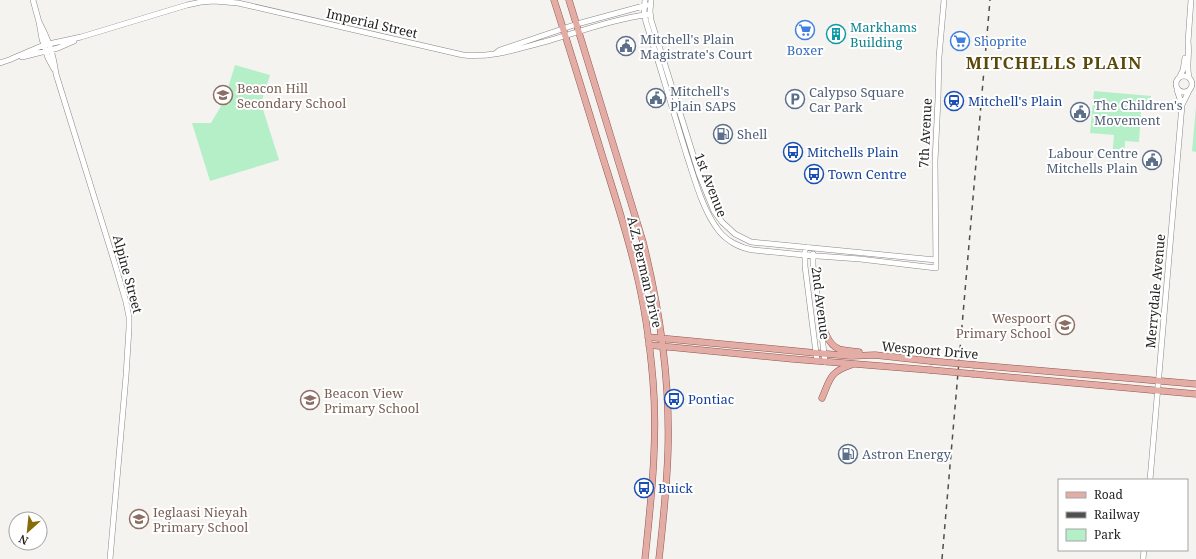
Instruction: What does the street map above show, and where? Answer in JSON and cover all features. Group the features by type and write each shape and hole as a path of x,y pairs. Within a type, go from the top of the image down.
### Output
{"main road":[{"name":"A.Z. Berman Drive","path":"554,0 629,245 639,285 650,345 654,393 654,451 645,559"},
{"name":"A.Z. Berman Drive","path":"569,0 643,242 651,273 662,338 667,383 668,449 660,559"},
{"path":"820,313 828,338 832,344 842,350 875,355"},
{"name":"Wespoort Drive","path":"648,337 816,353 851,356 875,355 1196,384"},
{"name":"Wespoort Drive","path":"650,345 825,362 1196,394"},
{"path":"822,398 833,374 838,370 854,364"}],"street":[{"name":"Alpine Street","path":"33,0 40,22 52,49 56,74 114,261 129,317 126,376 110,559"},
{"name":"7th Avenue","path":"936,268 935,161 939,57 944,0"},
{"path":"1188,42 1184,64 1176,82 1178,90 1182,92 1189,91 1192,84 1188,77 1187,70 1191,0"},
{"name":"Imperial Street","path":"0,63 44,45 81,37 201,2 220,1 238,3 476,56 501,54 647,14"},
{"name":"Imperial Street","path":"496,54 500,50 563,28 648,3"},
{"name":"1st Avenue","path":"648,3 647,14 676,122 704,205 719,232 732,242 746,249 860,259 936,268"},
{"name":"1st Avenue","path":"647,14 700,178 718,216 722,222 735,234 751,242 936,260"},
{"name":"Alpine Street","path":"40,22 44,45 48,58 56,74"},
{"name":"Imperial Street","path":"11,59 58,48 81,37"},
{"path":"1179,78 1184,76 1188,77"},
{"name":"Merrydale Avenue","path":"1150,479 1182,105 1178,90"},
{"name":"Merrydale Avenue","path":"1182,105 1189,91"},
{"path":"732,242 735,234"},
{"name":"2nd Avenue","path":"805,247 804,255 817,361"},
{"name":"2nd Avenue","path":"813,248 813,265 825,362"}],"green space":[{"path":"235,65 270,75 261,103 279,160 210,181 192,123 211,123 224,101"},
{"path":"1094,91 1151,96 1150,111 1141,111 1139,142 1125,141 1124,160 1112,159 1114,135 1090,133"},
{"path":"1196,107 1196,152 1192,151"}],"railway":[{"path":"942,559 990,0"}],"place":[{"name":"Boxer","path":"805,30"},
{"name":"Markhams Building","path":"836,34"},
{"name":"Shoprite","path":"960,41"},
{"name":"Mitchell's Plain Magistrate's Court","path":"626,46"},
{"name":"Beacon Hill Secondary School","path":"223,95"},
{"name":"Mitchell's Plain SAPS","path":"656,98"},
{"name":"Calypso Square Car Park","path":"795,99"},
{"name":"Mitchell's Plain","path":"954,101"},
{"name":"The Children's Movement","path":"1080,112"},
{"name":"Shell","path":"723,134"},
{"name":"Mitchells Plain","path":"793,152"},
{"name":"Labour Centre Mitchells Plain","path":"1152,160"},
{"name":"Town Centre","path":"814,174"},
{"name":"Wespoort Primary School","path":"1065,325"},
{"name":"Pontiac","path":"674,399"},
{"name":"Beacon View Primary School","path":"310,400"},
{"name":"Astron Energy","path":"848,454"},
{"name":"Buick","path":"644,488"},
{"name":"Ieglaasi Nieyah Primary School","path":"139,519"}],"district":[{"name":"MITCHELLS PLAIN","path":"1054,62"}]}
